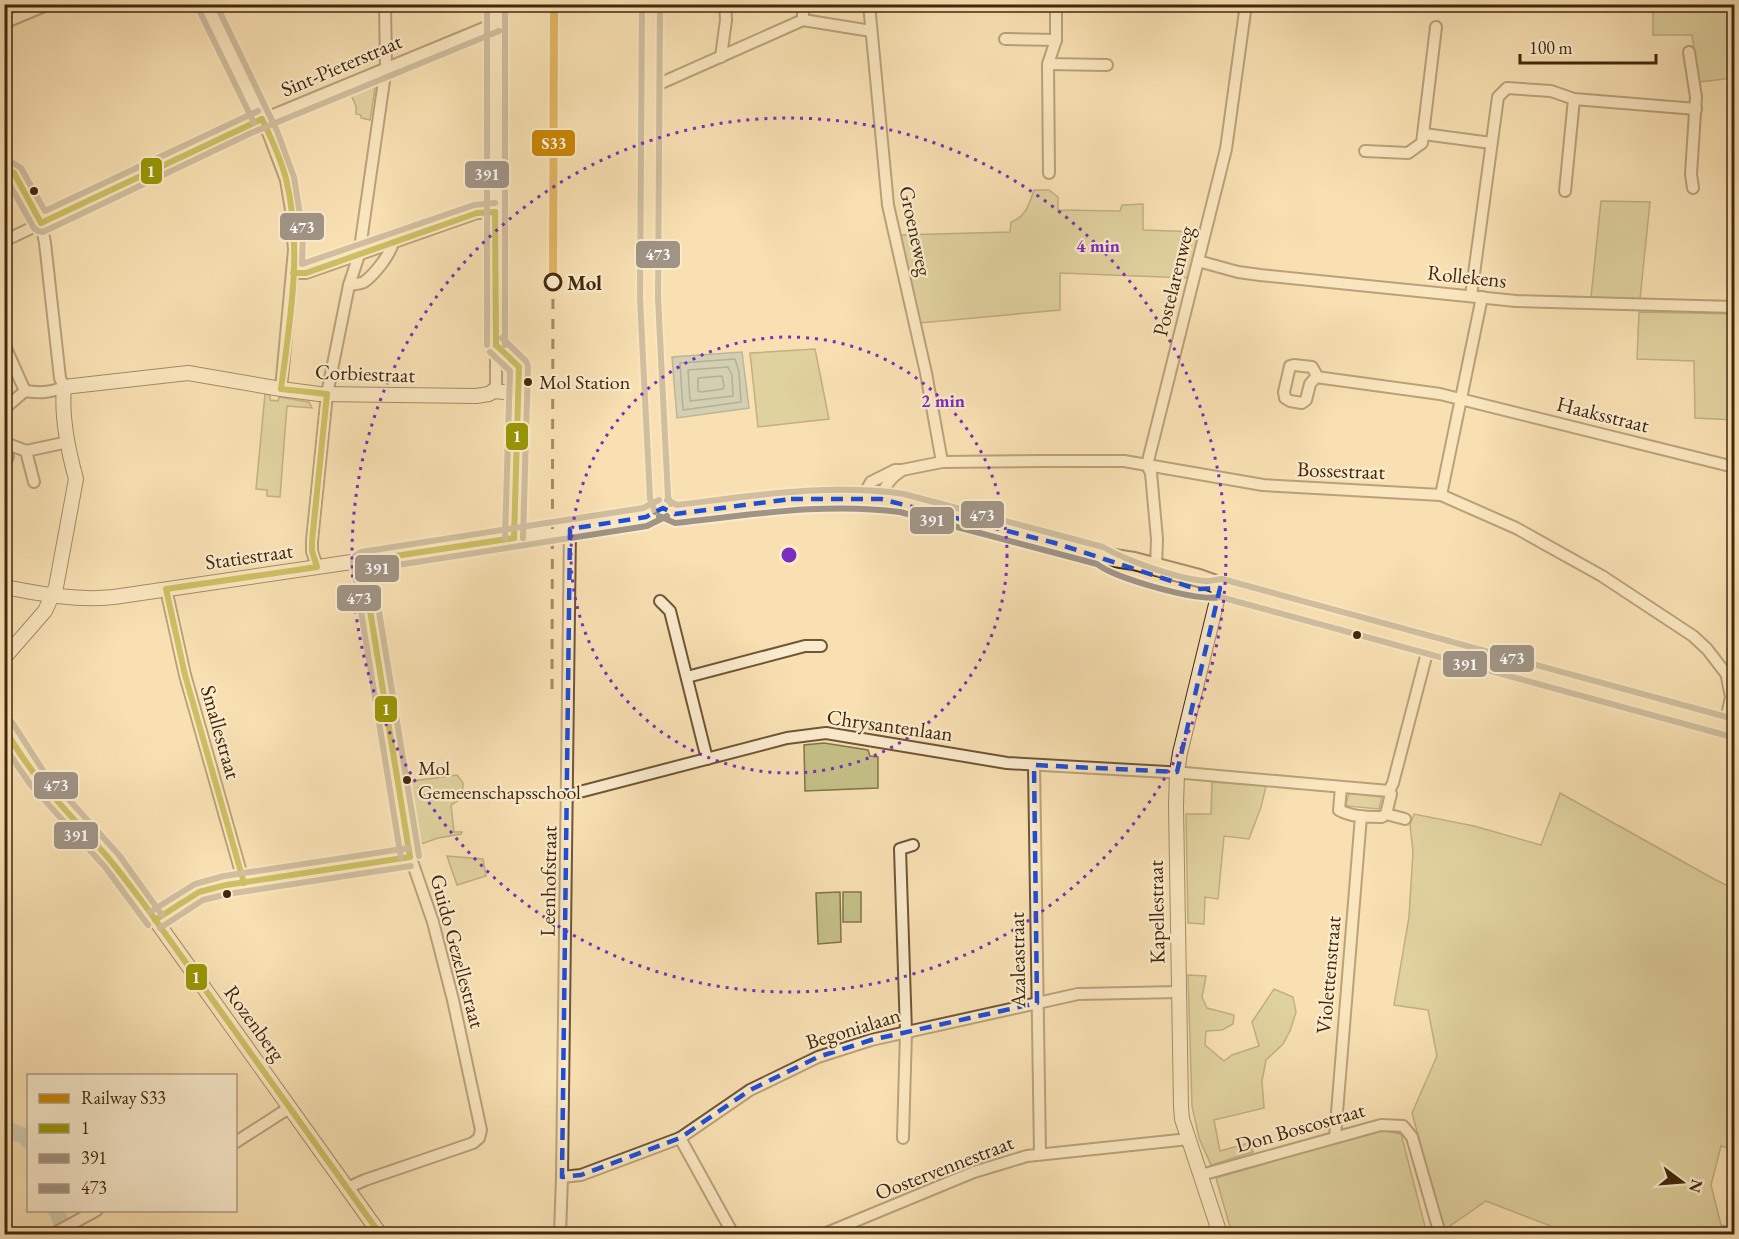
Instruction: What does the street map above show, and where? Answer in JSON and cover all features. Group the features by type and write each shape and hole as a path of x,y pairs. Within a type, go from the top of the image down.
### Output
{"main road":[{"path":"651,4 650,321 659,499 663,508 675,514 791,499 881,499 1101,556 1134,561 1209,581 1220,588 1730,727"},
{"path":"1101,556 1144,574 1196,589 1211,592 1220,588"}],"street":[{"path":"4,23 49,4"},
{"path":"206,4 262,119 286,180 294,235 293,273 281,389"},
{"path":"317,567 312,551 312,541 327,394 349,285 359,255 386,67 385,4"},
{"path":"493,391 496,385 496,4"},
{"path":"725,4 726,20 734,51"},
{"path":"803,4 803,20"},
{"name":"Groeneweg","path":"869,4 888,205 921,352 942,462"},
{"path":"1049,173 1048,64 1056,40 1056,4"},
{"name":"Postelarenweg","path":"1156,567 1157,539 1151,473 1148,465 1226,149 1246,4"},
{"path":"721,57 726,20"},
{"path":"650,88 803,20 871,31"},
{"name":"Sint-Pieterstraat","path":"4,242 262,119 496,23"},
{"path":"1365,151 1408,153 1422,143 1436,27"},
{"path":"1005,39 1056,40"},
{"path":"1689,52 1694,74 1696,109 1692,188"},
{"path":"1048,64 1107,65"},
{"path":"1441,495 1461,400 1477,297 1491,143 1498,97 1507,88 1551,91 1574,99 1696,109"},
{"path":"1565,191 1574,99"},
{"path":"1424,134 1491,143"},
{"path":"4,168 14,173 41,224 63,387 62,401 76,479 63,553 52,597 39,619 4,658"},
{"path":"293,273 306,273 477,213 495,212"},
{"path":"349,285 363,282 387,258 392,250 393,242"},
{"name":"Rollekens","path":"1198,261 1249,273 1477,297 1526,301 1734,307"},
{"path":"4,344 25,391 5,410"},
{"path":"496,345 519,367 514,538"},
{"name":"Corbiestraat","path":"25,391 39,393 63,387 188,373 281,389 327,394 476,396 493,391 517,393"},
{"name":"Haaksstraat","path":"1316,377 1440,394 1734,467"},
{"path":"4,467 8,456 5,453 6,442 26,451 68,442"},
{"path":"26,451 34,482"},
{"name":"Bossestraat","path":"862,498 871,482 885,473 942,462 1124,461 1263,485 1441,495 1516,528 1602,576 1693,636 1734,684"},
{"path":"881,499 891,477 902,470"},
{"name":"Statiestraat","path":"4,587 52,597 99,599 646,517 663,508"},
{"name":"Leenhofstraat","path":"560,1234 570,529"},
{"name":"Guido Gezellestraat","path":"347,1188 472,1143 479,1138 481,1130 453,1000 425,894 410,857 362,561"},
{"name":"Kapellestraat","path":"1220,588 1177,772 1176,837 1181,1107 1220,1234"},
{"name":"Smallestraat","path":"166,589 187,681 244,883"},
{"path":"660,602 670,611 707,759"},
{"path":"1386,814 1391,794 1389,791 1394,783 1429,645"},
{"path":"687,677 805,646 821,646"},
{"path":"1726,674 1731,697 1730,727"},
{"name":"Rozenberg","path":"4,726 38,782 106,855 380,1234"},
{"name":"Chrysantenlaan","path":"568,795 787,738 826,733 1007,763 1177,772 1389,791"},
{"name":"Azaleastraat","path":"1034,765 1040,1154"},
{"path":"1341,787 1338,810 1346,814 1382,817 1386,814 1405,819"},
{"name":"Violettenstraat","path":"1335,1137 1361,816"},
{"path":"903,1138 906,1032 900,849 913,845"},
{"path":"155,920 199,892 410,857"},
{"name":"Begonialaan","path":"562,1177 581,1175 680,1138 750,1090 797,1066 836,1050 1078,994 1179,992"},
{"path":"237,1141 290,1108"},
{"name":"Don Boscostraat","path":"1201,1175 1381,1125 1403,1126 1412,1137 1440,1234"},
{"path":"680,1138 733,1234"},
{"name":"Oostervennestraat","path":"824,1234 974,1172 1027,1156 1189,1139"},
{"path":"60,1230 93,1212"}],"highlighted area":[{"path":"791,499 881,499 1055,543 1196,589 1220,588 1177,772 1034,765 1037,1003 871,1040 818,1057 750,1090 680,1138 581,1175 562,1177 570,529 646,517 663,508 675,514"}],"shaded area":[{"path":"1653,5 1734,5 1734,78 1699,82 1692,35 1653,35"},
{"path":"369,85 375,88 370,120 356,114 356,106 350,93"},
{"path":"1034,190 1049,190 1058,197 1058,210 1120,211 1122,205 1143,204 1143,230 1200,232 1188,278 1060,273 1060,310 920,323 899,235 1010,232 1011,222 1024,213"},
{"path":"1601,201 1650,202 1640,299 1591,297"},
{"path":"1639,312 1734,314 1734,420 1695,418 1694,361 1637,359"},
{"path":"815,349 829,419 758,427 750,353"},
{"path":"265,394 270,395 270,400 278,401 279,397 309,402 312,408 287,406 280,497 267,496 267,490 256,489"},
{"path":"824,743 868,750 870,756 878,757 878,788 805,791 804,745"},
{"path":"457,775 463,783 462,798 451,805 454,832 462,832 461,834 438,838 418,845 412,829 405,782"},
{"path":"1212,782 1266,786 1249,839 1224,836 1218,899 1205,897 1204,924 1188,923 1186,814 1211,814"},
{"path":"1349,793 1382,797 1379,809 1348,806 1346,804"},
{"path":"1560,793 1734,889 1734,1150 1721,1146 1711,1185 1721,1225 1734,1228 1734,1234 1571,1234 1486,1201 1444,1230 1412,1113 1437,1056 1428,1010 1394,1005 1409,917 1413,851 1410,825 1414,814 1474,826 1541,845"},
{"path":"447,856 483,859 486,876 457,885"},
{"path":"840,892 841,942 818,944 816,893"},
{"path":"843,892 861,892 861,922 843,922"},
{"path":"1188,975 1206,976 1202,997 1207,1008 1234,1015 1233,1024 1222,1030 1206,1031 1205,1045 1224,1061 1232,1055 1259,1046 1252,1022 1274,989 1293,997 1296,1012 1283,1044 1266,1060 1262,1081 1264,1108 1214,1120 1220,1151 1249,1143 1253,1152 1211,1165 1199,1138 1192,1106"},
{"path":"1380,1130 1401,1134 1427,1234 1232,1234 1216,1178"}],"water":[{"path":"742,352 749,408 677,418 672,357"}],"waterway":[{"path":"4,1128 27,1139"},
{"path":"57,1212 66,1234"}],"railway":[{"path":"552,689 553,282"}],"rail line":[{"name":"S33","path":"553,282 554,4"}],"transit line":[{"name":"473","path":"216,4 277,131 294,177 303,234 302,264 474,205 495,203"},
{"name":"391","path":"487,4 487,345"},
{"name":"473","path":"505,4 505,345"},
{"name":"391","path":"642,4 640,298 650,499 655,512"},
{"name":"473","path":"660,4 658,298 668,497 671,504"},
{"name":"391","path":"198,8 254,123"},
{"name":"391","path":"4,178 34,228 43,232 251,133 499,31"},
{"name":"473","path":"8,160 21,168 45,211 258,111"},
{"name":"1","path":"41,223 262,119"},
{"name":"1","path":"244,883 185,675 166,589 317,567 312,551 312,541 327,394 281,389 293,284 294,231 284,171 262,119"},
{"name":"1","path":"4,168 14,173 41,223"},
{"name":"1","path":"495,212 496,345"},
{"name":"1","path":"293,273 306,273 477,213 495,212"},
{"name":"473","path":"502,338 526,361 528,366 523,538"},
{"name":"1","path":"496,345 519,367 514,538"},
{"name":"391","path":"490,352 510,371 505,538"},
{"name":"473","path":"667,500 677,505 819,490 904,494 1103,547 1140,564 1169,573 1197,580 1222,579 1734,719"},
{"name":"473","path":"401,858 353,562 355,556 361,552 643,508 659,500"},
{"name":"391","path":"659,516 675,523 815,509 872,509 900,512 1097,564 1120,576 1157,588 1194,596 1220,597 1732,737"},
{"name":"391","path":"419,856 372,569 647,526 667,516"},
{"name":"1","path":"362,561 514,538"},
{"name":"1","path":"362,561 410,857"},
{"name":"473","path":"12,722 44,772 119,855 162,915"},
{"name":"1","path":"4,727 38,778 109,859 144,904 380,1234"},
{"name":"391","path":"4,746 30,784 105,867 148,925"},
{"name":"473","path":"150,912 195,884 224,876 409,848"},
{"name":"1","path":"155,920 199,892 226,885 410,857"},
{"name":"391","path":"160,928 203,900 228,894 411,866"}],"place":[{"name":"Mol","path":"553,282"},
{"name":"Mol Station","path":"528,382"},
{"name":"Mol Gemeenschapsschool","path":"407,780"}]}
